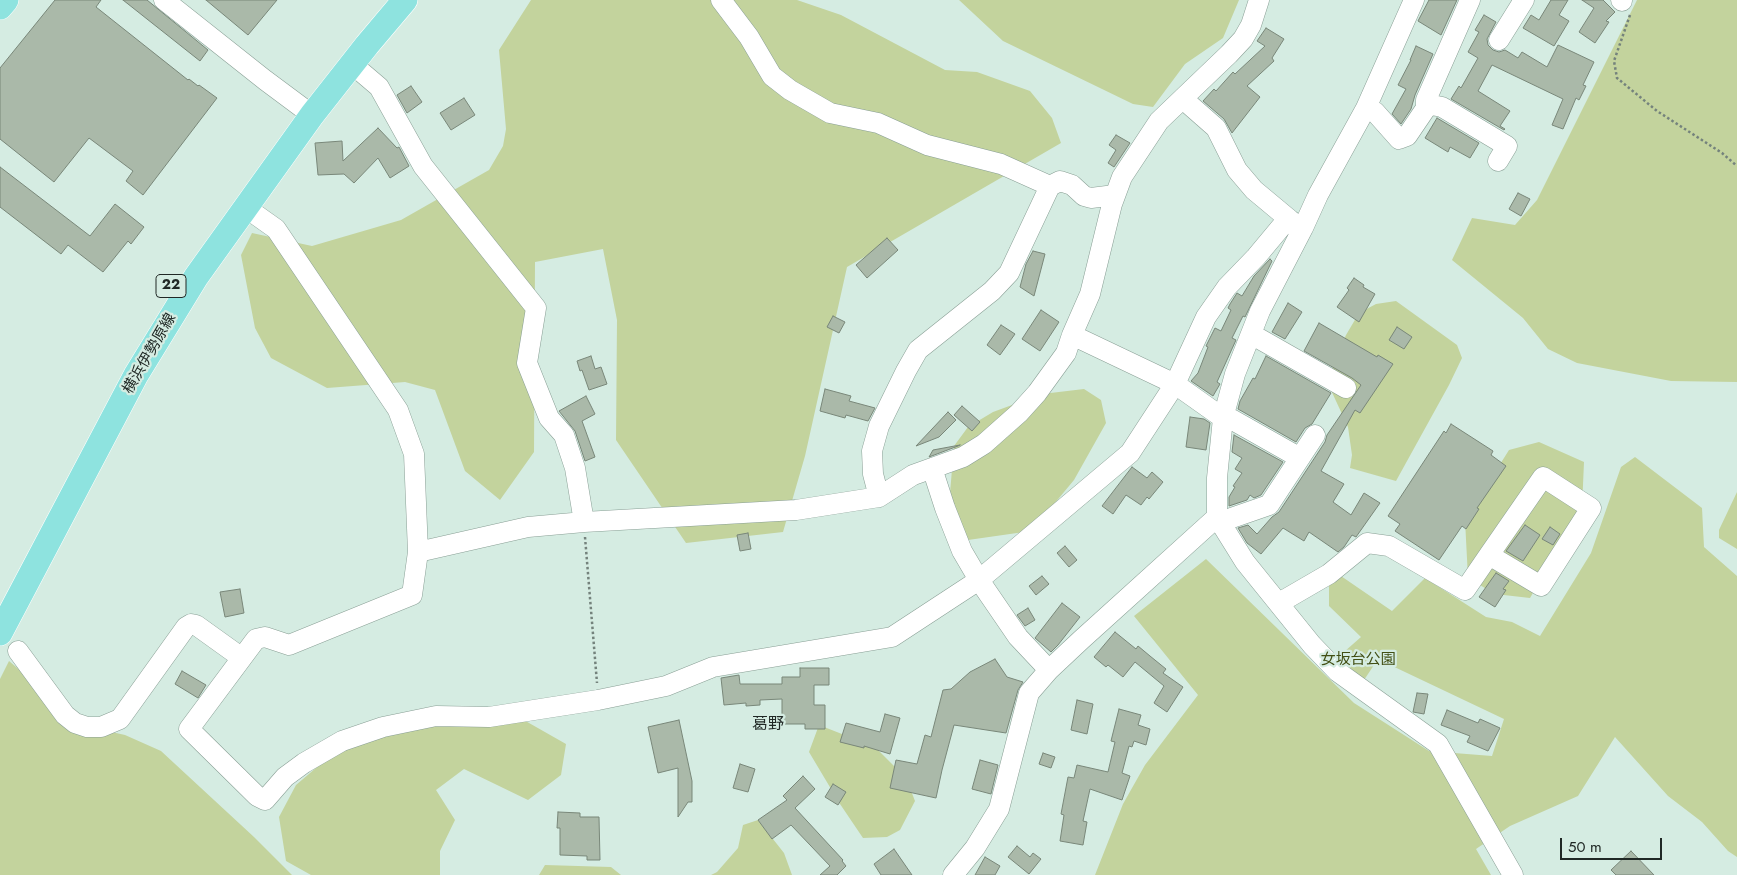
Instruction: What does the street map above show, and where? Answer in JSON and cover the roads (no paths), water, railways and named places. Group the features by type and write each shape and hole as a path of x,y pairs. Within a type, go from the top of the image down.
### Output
{"main road":[{"path":"0,7 6,0"},
{"name":"横浜伊勢原線","path":"0,634 136,374 196,277 244,208 306,111 386,0"},
{"name":"横浜伊勢原線","path":"0,600 130,353 183,267 234,193 306,111 352,64 405,0"}],"street":[{"path":"164,0 306,111"},
{"path":"721,0 749,37 772,76 790,90 830,113 878,123 927,145 1001,164 1050,186"},
{"path":"418,552 528,527 796,510 879,497 914,474 963,457 984,444 1019,413 1054,372 1066,353 1090,294 1115,195 1122,177 1159,121 1243,39 1251,25 1258,0"},
{"path":"1414,0 1366,108 1318,195 1296,225 1235,374 1224,416 1217,478 1219,520 1246,562 1312,646 1338,672 1438,744 1513,875"},
{"path":"1426,108 1426,100 1470,0"},
{"path":"1499,40 1524,0"},
{"path":"352,64 379,87 422,166 536,308 527,362 549,418 564,435 575,468 584,522"},
{"path":"1183,99 1216,128 1237,170 1254,190 1296,225"},
{"path":"1366,108 1374,112 1399,139 1407,136 1426,108 1432,105 1442,107 1507,146 1498,162"},
{"path":"879,497 872,451 879,426 918,350 992,291 1010,273 1050,186 1060,181 1072,185 1084,196 1091,198 1115,195"},
{"path":"244,208 276,229 398,410 414,454 418,552 412,595 289,645 265,637 256,639 189,729 257,796 265,800 285,777 304,763 342,741 383,727 436,716 489,716 598,700 666,686 713,667 892,636 979,580 1130,453 1175,384 1206,316 1227,287 1281,228 1296,225"},
{"path":"1251,334 1346,388"},
{"path":"1072,335 1175,384 1224,416 1300,458"},
{"path":"953,875 975,848 999,808 1029,693 1087,634 1219,520 1269,504 1315,435"},
{"path":"932,468 962,551 979,580 1018,637 1050,670"},
{"path":"1279,604 1329,574 1367,543 1389,546 1465,590 1489,555 1543,477 1591,508 1541,586 1489,555"},
{"path":"18,651 65,715 75,723 87,727 101,727 120,719 186,627 191,624 196,625 242,658"}],"district":[{"name":"葛野","path":"768,725"}],"park label":[{"name":"女坂台公園","path":"1358,660"}]}
